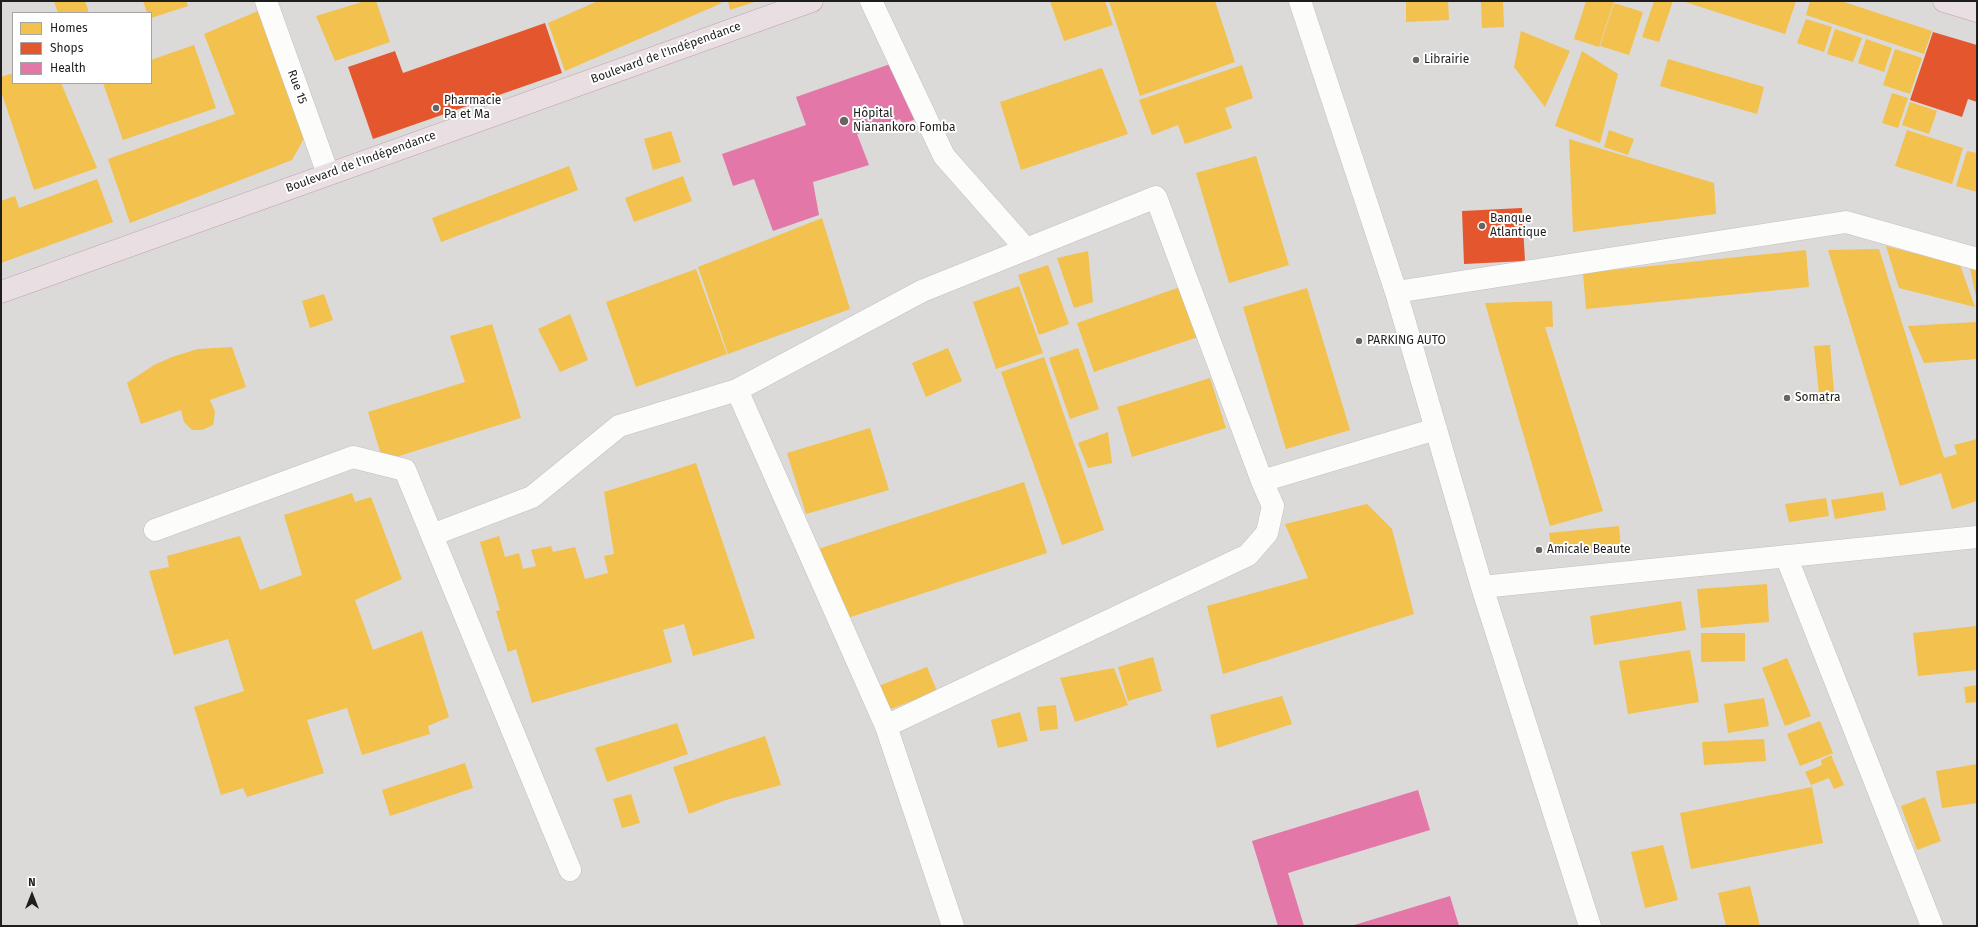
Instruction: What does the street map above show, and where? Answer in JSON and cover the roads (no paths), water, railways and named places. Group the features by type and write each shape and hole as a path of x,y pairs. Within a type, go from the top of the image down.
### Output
{"highway":[{"name":"Boulevard de l'Indépendance","path":"1,292 812,1"},
{"path":"1944,1 1977,11"}],"street":[{"name":"Rue 15","path":"266,1 328,174"},
{"path":"871,1 944,156 1026,249"},
{"path":"1300,1 1396,292 1482,587 1590,926"},
{"path":"432,535 532,497 619,426 737,390 922,291 1156,197 1262,481 1273,506 1267,533 1248,555 886,726"},
{"path":"1396,292 1846,222 1977,258"},
{"path":"737,390 886,726 952,926"},
{"path":"1262,481 1436,429"},
{"path":"156,530 353,457 405,470 570,870"},
{"path":"1482,587 1977,537"},
{"path":"1786,556 1932,926"}],"place":[{"name":"Librairie","path":"1416,60"},
{"name":"Pharmacie Pa et Ma","path":"436,108"},
{"name":"Hôpital Nianankoro Fomba","path":"844,121"},
{"name":"Banque Atlantique","path":"1482,226"},
{"name":"PARKING AUTO","path":"1359,341"},
{"name":"Somatra","path":"1787,398"},
{"name":"Amicale Beaute","path":"1539,550"}]}
